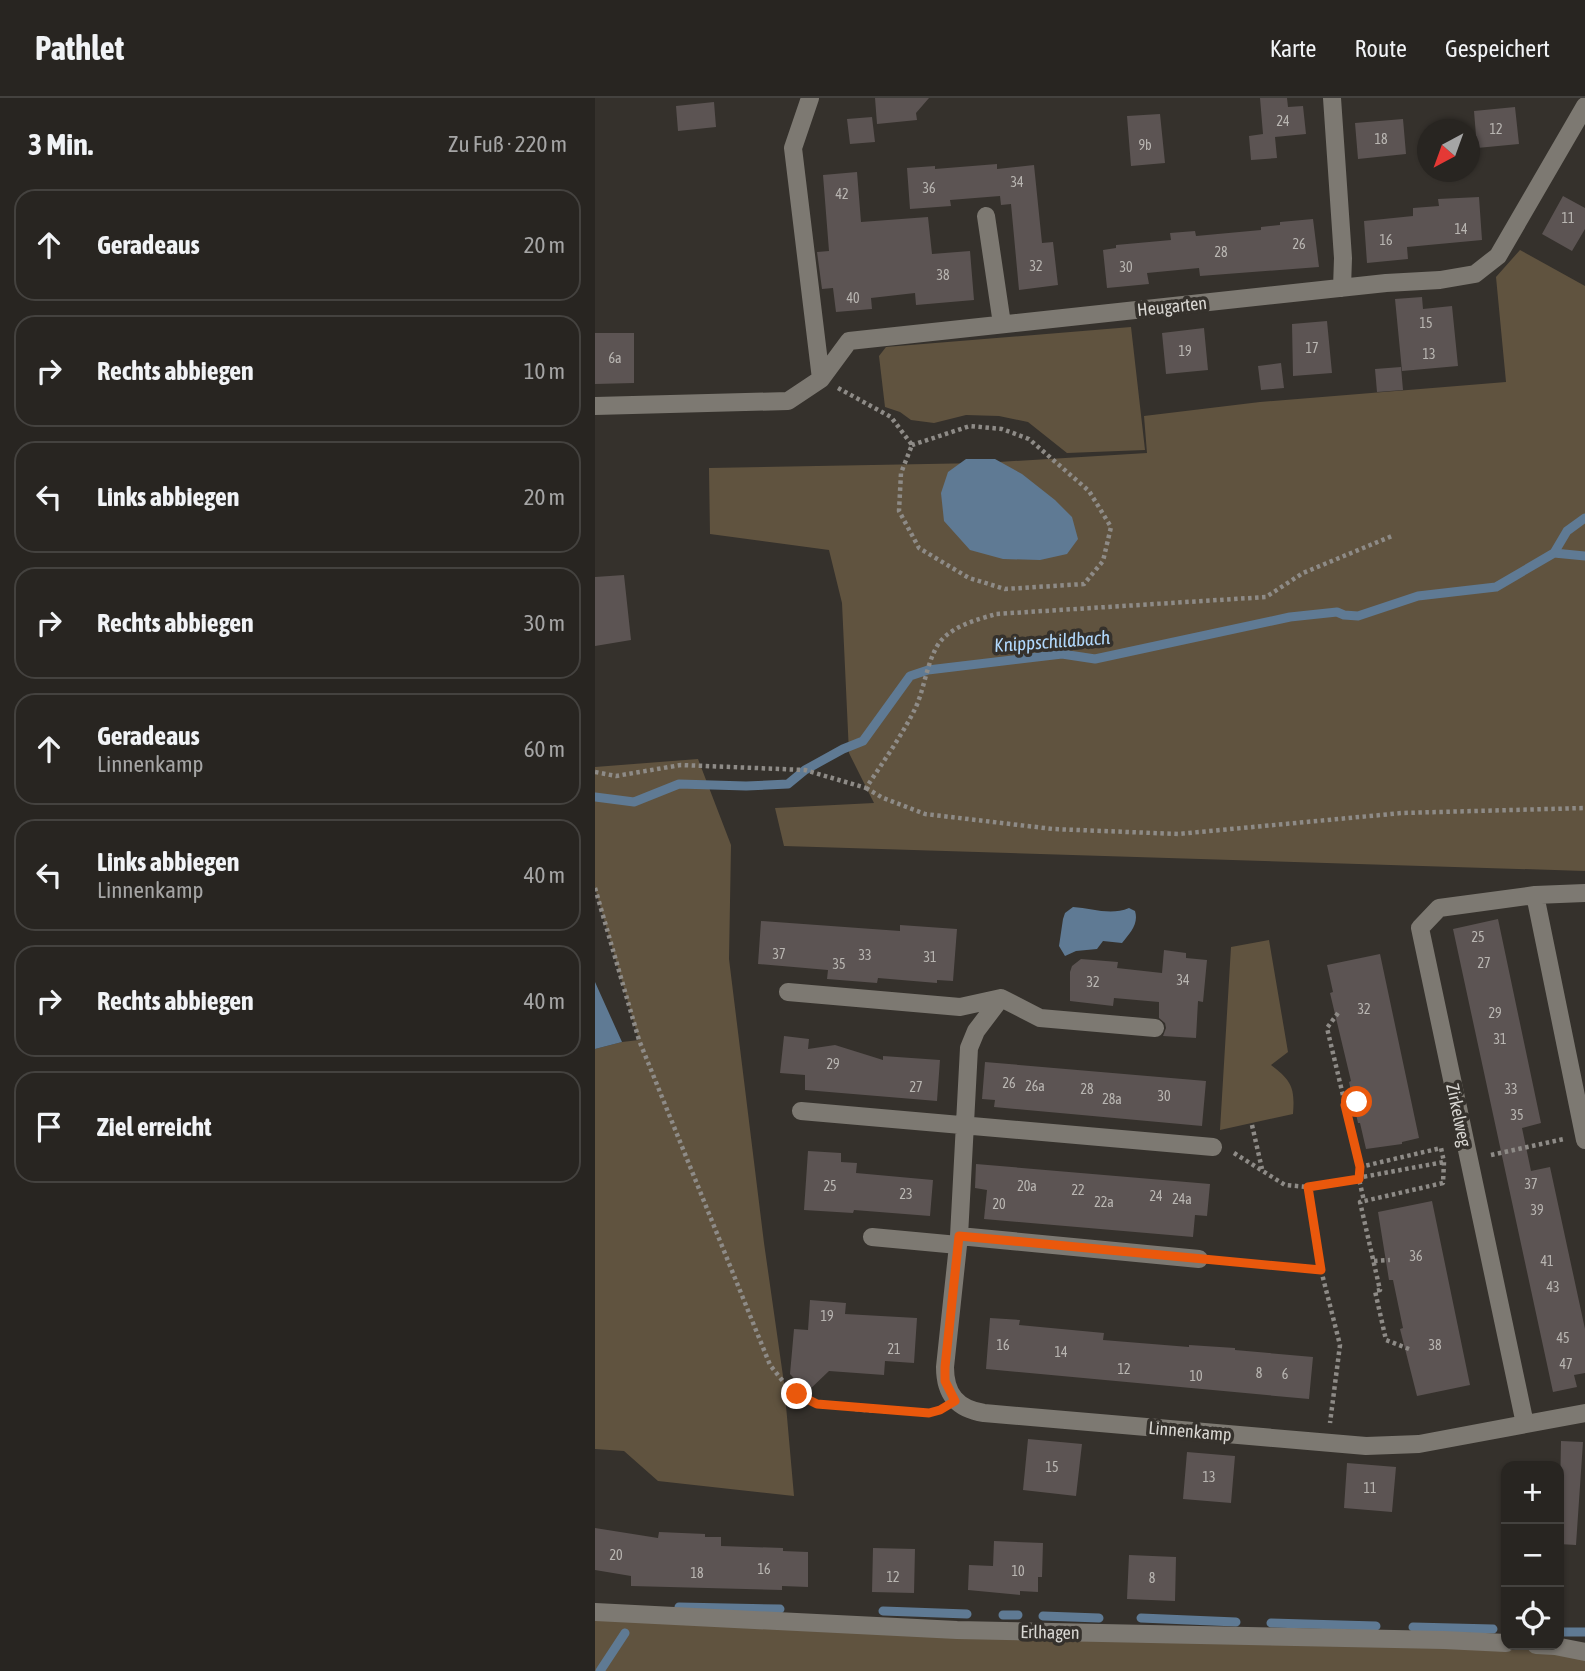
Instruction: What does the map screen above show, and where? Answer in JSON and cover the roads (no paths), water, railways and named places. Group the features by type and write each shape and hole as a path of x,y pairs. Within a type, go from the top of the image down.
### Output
{"street":[{"path":"810,98 793,148 821,379"},
{"path":"1332,98 1343,258 1342,288"},
{"name":"Heugarten","path":"595,406 788,401 821,379 849,341 1342,288 1440,280 1475,274 1498,256 1585,106"},
{"path":"986,216 1002,324"},
{"name":"Zirkelweg","path":"1525,1424 1420,929 1439,908 1535,895 1585,893"},
{"path":"1535,895 1585,1138"},
{"path":"788,992 960,1007 1001,999 1040,1018 1155,1028"},
{"path":"958,1240 969,1048 976,1031 1001,999"},
{"path":"801,1111 1213,1147"},
{"path":"872,1237 958,1240 1199,1259"},
{"name":"Linnenkamp","path":"958,1240 945,1381 955,1401 973,1411 1366,1446 1419,1444 1585,1413"},
{"name":"Erlhagen","path":"595,1612 957,1630 1501,1643"},
{"path":"1564,1648 1585,1652"}],"water":[{"path":"966,459 995,459 1022,474 1055,500 1072,517 1078,539 1067,554 1040,560 1003,559 970,550 944,521 941,493 948,472"},
{"path":"1073,907 1108,911 1129,908 1135,911 1136,920 1122,943 1103,941 1097,949 1076,951 1065,956 1059,946 1063,919 1065,913"},
{"path":"595,982 622,1042 595,1049"}],"waterway":[{"path":"1554,553 1567,531 1585,518"},
{"name":"Knippschildbach","path":"595,797 634,802 679,784 788,784 805,770 863,741 910,676 928,670 1062,654 1095,659 1290,617 1337,612 1358,616 1418,596 1496,587 1554,553 1585,556"},
{"path":"679,1607 780,1609"},
{"path":"883,1611 967,1614"},
{"path":"1003,1615 1018,1615"},
{"path":"1043,1616 1099,1618"},
{"path":"1141,1618 1236,1622"},
{"path":"1271,1623 1376,1626"},
{"path":"1413,1627 1493,1629"},
{"path":"1564,1632 1585,1632"},
{"path":"600,1671 625,1633"}]}
